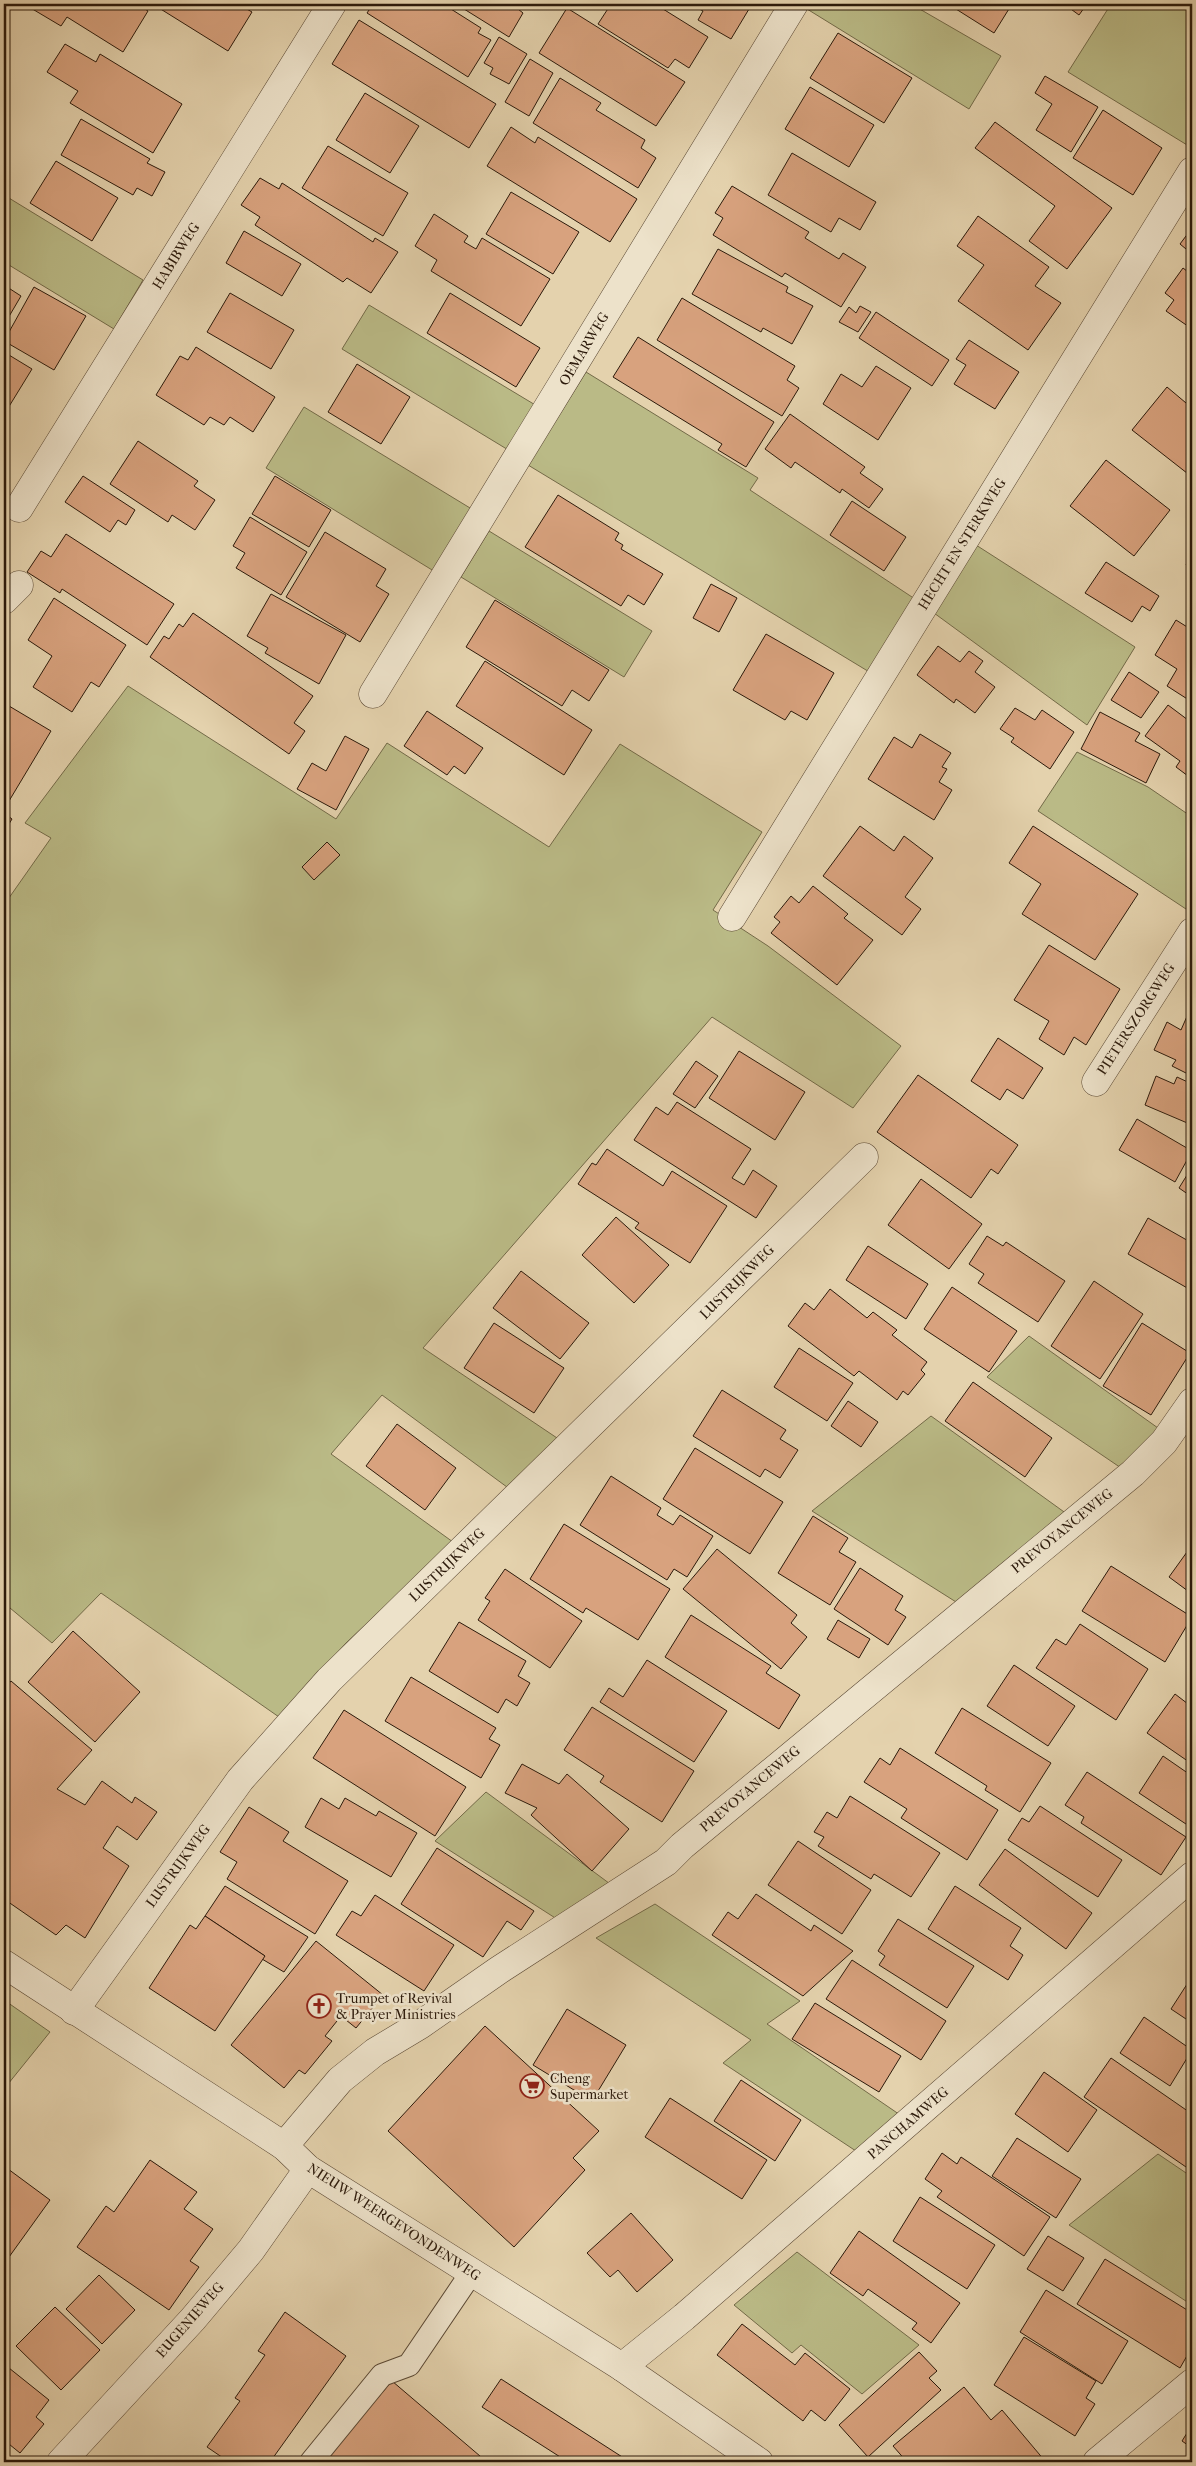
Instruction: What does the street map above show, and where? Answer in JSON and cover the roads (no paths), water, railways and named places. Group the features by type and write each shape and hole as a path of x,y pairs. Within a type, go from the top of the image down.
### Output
{"street":[{"name":"HABIBWEG","path":"20,508 332,4"},
{"name":"OEMARWEG","path":"373,694 794,4"},
{"name":"HECHT EN STERKWEG","path":"732,917 1192,171"},
{"name":"PIETERSZORGWEG","path":"1096,1082 1192,932"},
{"name":"LUSTRIJKWEG","path":"74,2011 240,1780 329,1680 864,1157"},
{"name":"PREVOYANCEWEG","path":"284,2146 340,2080 375,2052 420,2025 499,1970 666,1862 697,1834 1133,1473 1164,1442 1192,1402"},
{"name":"PANCHAMWEG","path":"622,2367 684,2317 1192,1876"},
{"name":"NIEUW WEERGEVONDENWEG","path":"4,1964 284,2146 308,2169 622,2367 756,2462"},
{"name":"EUGENIEWEG","path":"61,2462 193,2319 251,2250 308,2169"},
{"path":"1097,2462 1192,2383"}],"lane":[{"path":"311,2462 382,2375 409,2365 472,2272"}],"place":[{"name":"Trumpet of Revival & Prayer Ministries","path":"319,2006"},
{"name":"Cheng Supermarket","path":"532,2086"}]}
